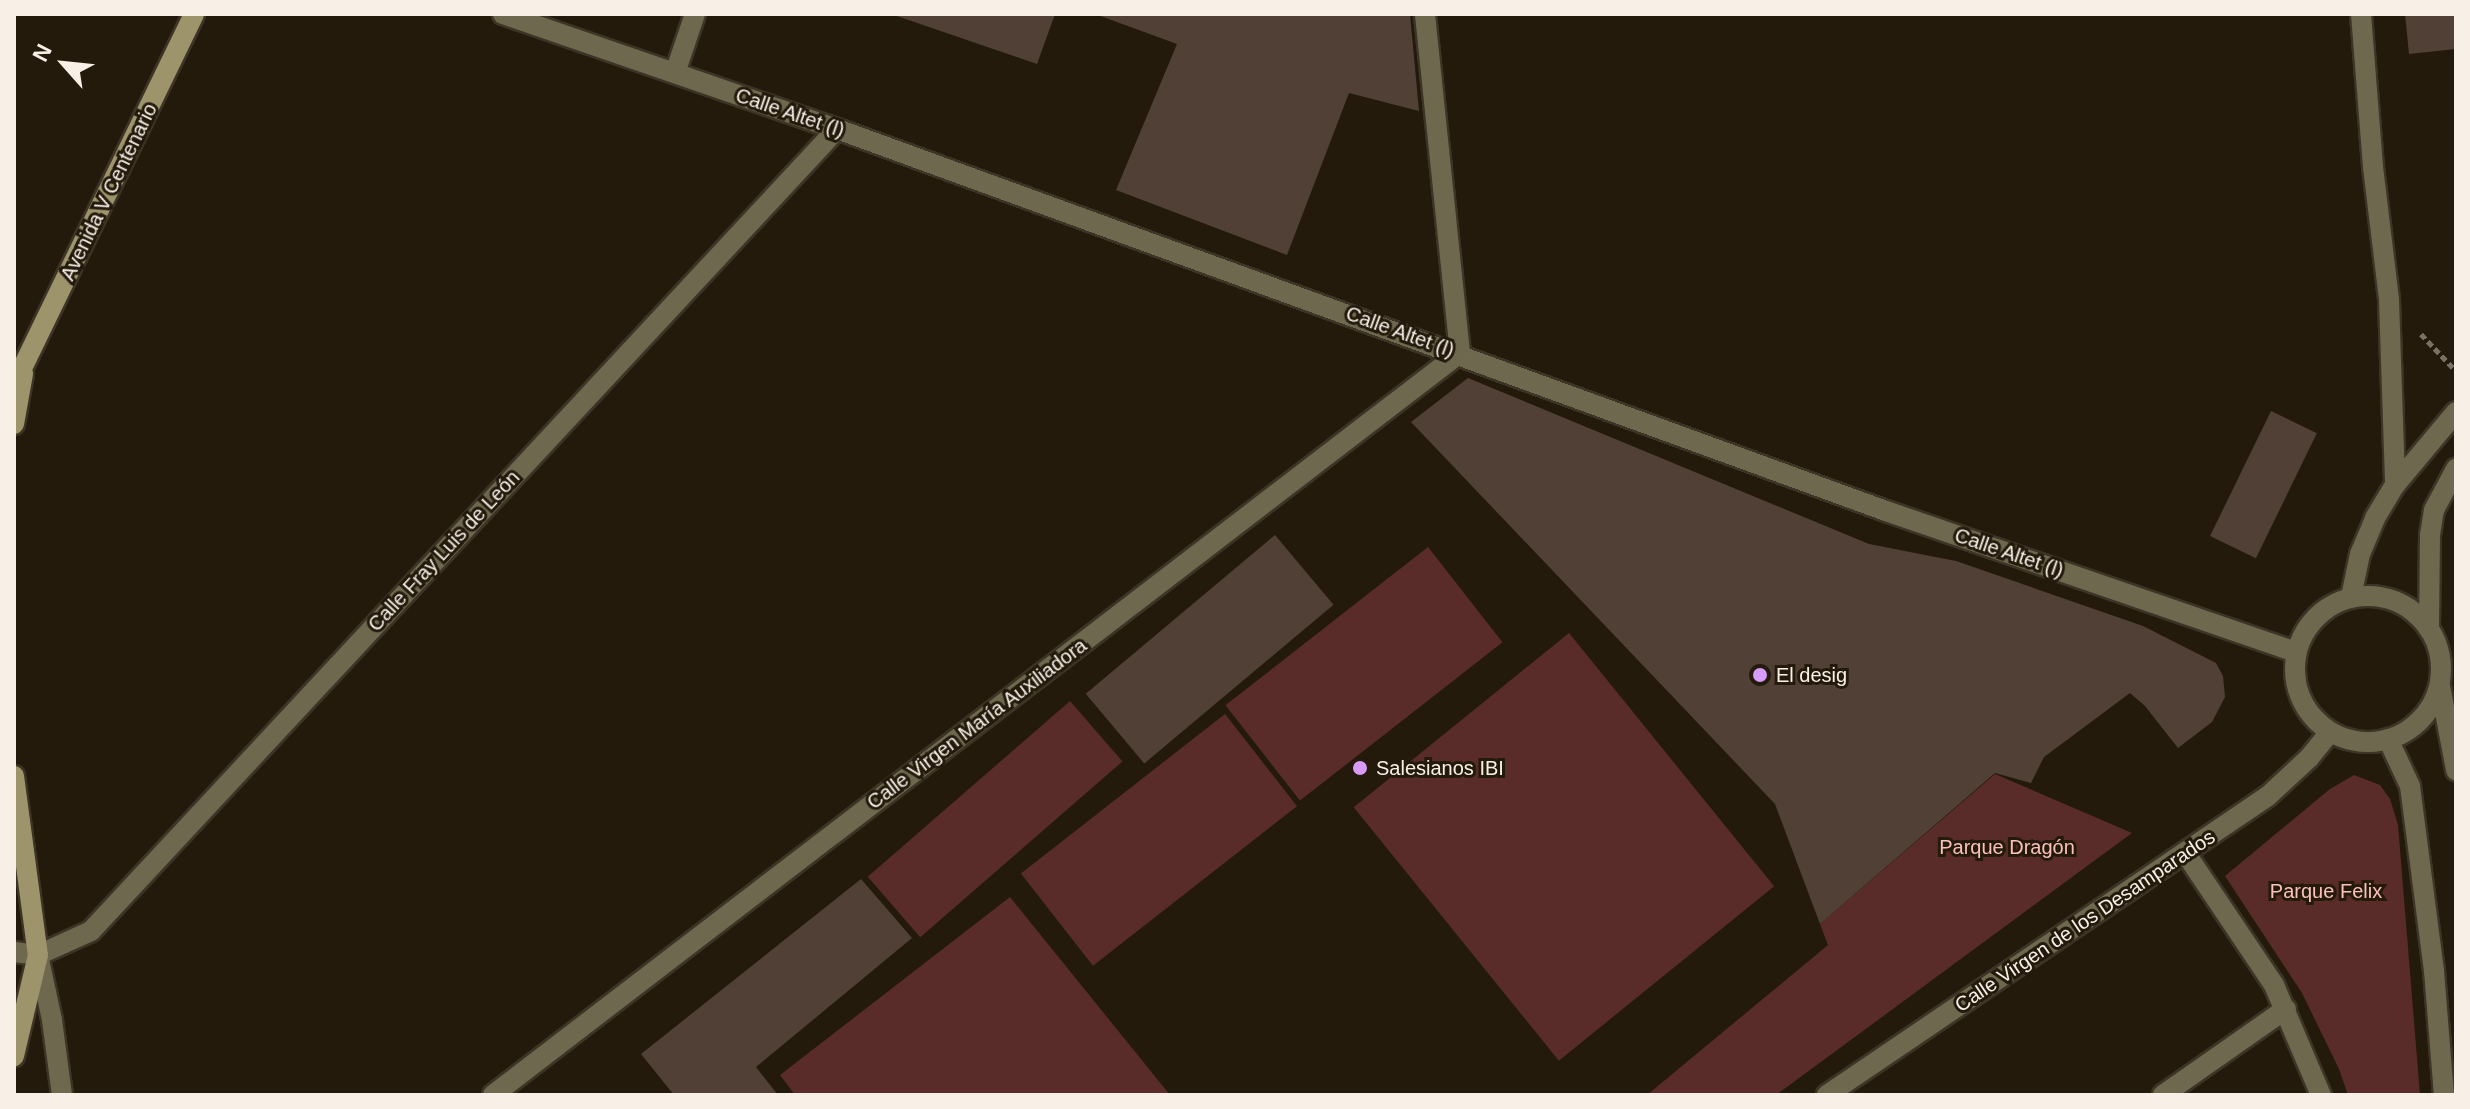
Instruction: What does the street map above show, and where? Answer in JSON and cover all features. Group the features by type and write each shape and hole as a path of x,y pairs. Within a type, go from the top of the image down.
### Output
{"main road":[{"name":"Avenida V Centenario","path":"14,424 19,378 194,14"},
{"path":"14,776 38,955 14,1056"}],"street":[{"name":"Calle Altet (l)","path":"503,14 837,129 1460,353 1886,511 2296,652"},
{"path":"675,73 695,14"},
{"path":"1425,14 1460,353"},
{"path":"2361,14 2373,167 2389,300 2395,485"},
{"name":"Calle Fray Luis de León","path":"38,955 91,931 837,129"},
{"name":"Calle Virgen María Auxiliadora","path":"493,1095 1460,353"},
{"path":"2351,597 2360,554 2395,485 2456,412"},
{"path":"2429,629 2430,535 2434,510 2456,469"},
{"path":"2440,686 2429,710 2411,728 2388,739 2369,742 2330,732 2304,706 2294,671 2296,652 2304,633 2316,617 2351,597 2388,598 2406,605 2429,629 2441,659 2440,686 2456,770"},
{"name":"Calle Virgen de los Desamparados","path":"1827,1095 2268,796 2309,758 2330,732"},
{"path":"2388,739 2410,786 2434,971 2444,1095"},
{"path":"2186,854 2260,961 2286,1009 2321,1095"},
{"path":"14,952 38,955 52,1020 62,1095"},
{"path":"2163,1095 2286,1009"}],"green space":[{"path":"1428,547 1502,642 1300,801 1225,705"},
{"path":"1569,633 1774,886 1559,1061 1354,807"},
{"path":"1070,701 1122,761 920,937 868,877"},
{"path":"1225,714 1297,806 1093,966 1021,873"},
{"name":"Parque Dragón","path":"1995,774 2132,833 1776,1095 1647,1095 1828,945 1820,924"},
{"name":"Parque Felix","path":"2354,775 2380,785 2390,799 2398,825 2420,1095 2348,1095 2339,1069 2302,993 2225,876 2330,789"},
{"path":"1010,897 1170,1095 795,1095 780,1075"}],"building":[{"path":"891,14 1055,14 1037,64"},
{"path":"1095,14 1410,14 1419,111 1349,93 1287,255 1116,190 1177,44"},
{"path":"2405,14 2456,14 2456,49 2409,54"},
{"name":"El desig","path":"1468,378 1869,544 1956,561 2143,626 2216,663 2223,676 2225,697 2212,722 2178,748 2145,706 2130,693 2044,757 2031,783 1995,773 1820,924 1775,804 1411,422"},
{"path":"2271,411 2317,433 2256,558 2210,536"},
{"path":"1275,535 1333,605 1144,763 1086,694"},
{"path":"861,879 912,938 756,1067 778,1095 674,1095 641,1054"}],"place":[{"name":"El desig","path":"1760,675"},
{"name":"Salesianos IBI","path":"1360,768"}]}
